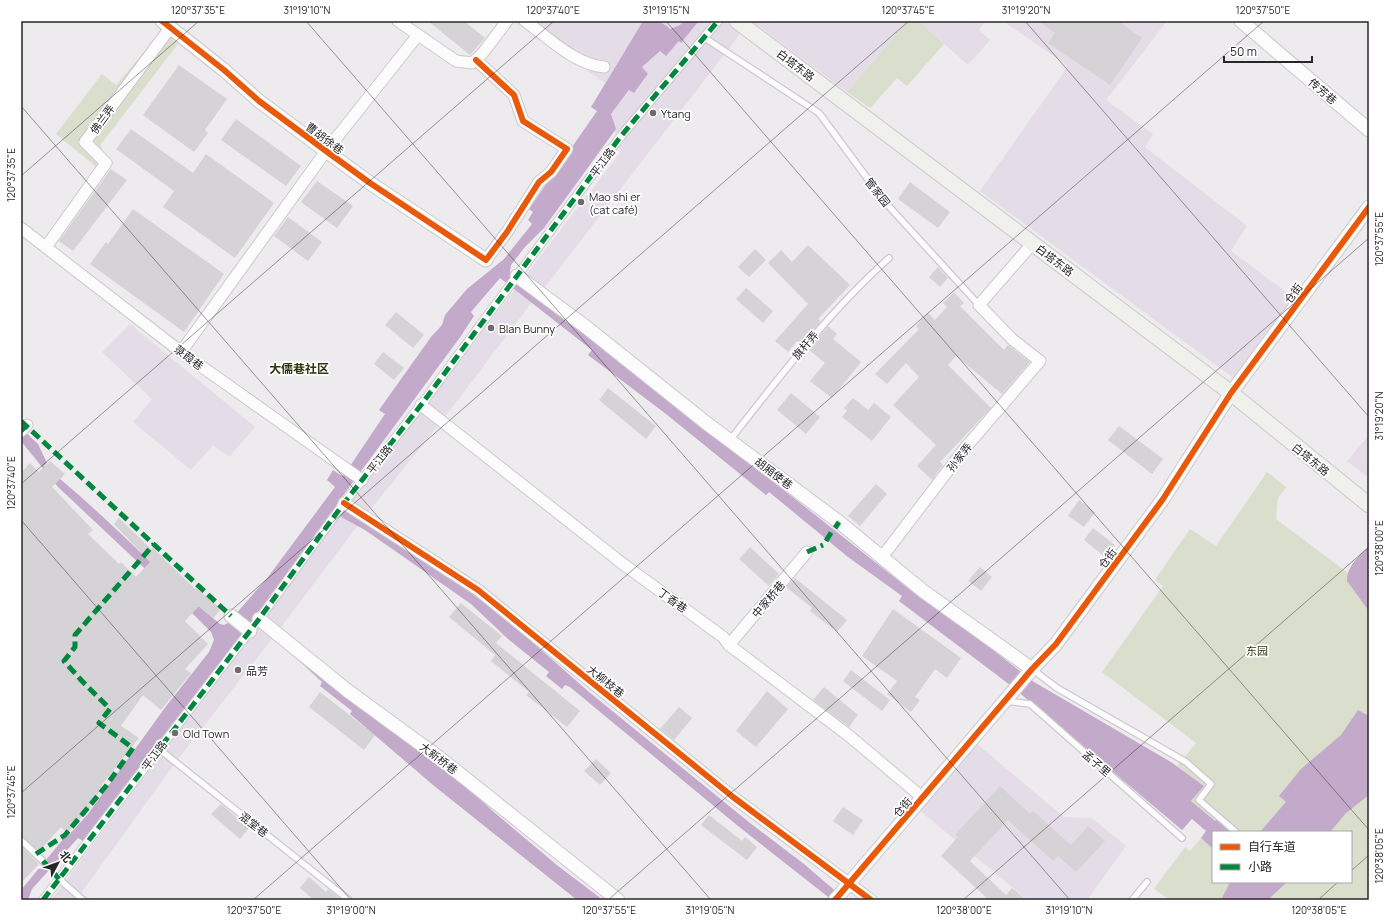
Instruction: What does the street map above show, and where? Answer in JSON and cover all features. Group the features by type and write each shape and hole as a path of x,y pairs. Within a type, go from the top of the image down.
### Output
{"main road":[{"name":"白塔东路","path":"737,21 1231,393 1369,505"}],"street":[{"path":"398,21 456,61 472,63 507,21"},
{"path":"525,21 573,56 589,65 604,66"},
{"name":"平江路","path":"43,900 253,625 360,480 421,404 621,136 718,21"},
{"name":"传芳巷","path":"1241,21 1369,130"},
{"name":"曹胡徐巷","path":"166,25 224,70 259,101 326,151 370,183 486,260"},
{"name":"佛兰弄","path":"46,247 106,163 85,142 166,25"},
{"path":"181,352 326,151 418,35"},
{"path":"476,60 514,95 523,121 567,149 551,172 538,182 507,232 486,260"},
{"name":"仓街","path":"835,900 1030,671 1056,644 1163,499 1231,393 1369,207"},
{"name":"菉葭巷","path":"21,228 181,352 360,480"},
{"path":"979,305 1033,243"},
{"name":"胡厢使巷","path":"517,276 586,327 730,440 839,522 923,591 1030,671"},
{"name":"管家园","path":"979,305 1013,340 1040,361"},
{"name":"孙家弄","path":"882,557 966,448 1040,361"},
{"name":"丁香巷","path":"421,404 623,564 723,637 729,645 848,736 923,798"},
{"name":"大柳枝巷","path":"340,509 478,590 733,798 871,900"},
{"name":"中家桥巷","path":"729,645 807,552"},
{"name":"大新桥巷","path":"231,616 253,625 348,691 441,759 618,900"}],"lane":[{"name":"管家园","path":"705,38 819,113 884,201 979,305"},
{"name":"旗杆弄","path":"730,440 795,357 862,282 889,258"},
{"path":"1030,671 1186,762 1212,784 1199,800 1235,831"},
{"name":"孟子里","path":"1007,699 1030,704 1182,838"},
{"name":"混堂巷","path":"159,749 349,900"},
{"path":"21,840 43,861"},
{"path":"60,879 83,900"},
{"path":"1132,900 1147,882"}],"shaded area":[{"path":"513,21 643,21 605,83"},
{"path":"643,21 654,21 661,23 670,29 680,25 683,21 699,21 681,43 679,41 666,56 660,51 642,67 648,74 634,93 629,90 611,114 616,129 544,228 524,248 511,265 511,275 918,596 976,637 1034,682 1171,762 1204,786 1191,801 1215,821 1217,819 1230,831 1212,831 1212,848 1201,838 1206,831 1192,819 1182,830 1010,685 899,601 902,596 848,557 769,492 766,495 666,414 588,355 592,350 500,278 471,312 474,316 461,336 336,505 489,604 589,692 750,823 804,864 846,900 832,900 738,826 570,687 565,685 562,689 546,676 549,672 508,639 471,604 365,530 332,512 254,618 450,772 495,813 558,866 603,900 577,900 433,785 350,714 352,711 320,686 322,682 281,644 251,622 83,841 78,838 32,889 28,900 21,900 21,890 65,837 70,834 88,814 167,705 209,652 214,640 211,632 192,613 58,487 21,441 21,428 38,444 47,463 44,466 57,480 59,478 80,496 220,624 224,625 228,623 268,577 335,487 327,480 333,470 342,476 346,472 385,414 379,410 431,337 442,325 445,315 467,289 504,259 532,224 528,220 533,212 529,209 597,111 591,107"},
{"path":"659,21 683,21 680,25 669,29"},
{"path":"699,21 724,21 740,34 532,302 445,417 358,525 272,639 178,759 76,900 51,900 367,481 620,153 611,114 630,90 634,93 648,75 642,67 660,51 666,56 679,41 682,42"},
{"path":"752,21 908,21 847,92"},
{"path":"919,21 985,21 979,30 990,40 968,65"},
{"path":"1003,21 1167,21 1106,100 1153,134 1145,147 1247,226 1231,251 1297,300 1239,382 980,191 1068,66"},
{"path":"130,324 255,427 229,457 213,445 191,470 133,422 152,399 102,352"},
{"path":"1369,435 1369,478 1347,461"},
{"path":"1369,546 1369,611 1347,581 1351,566"},
{"path":"1358,710 1369,716 1369,795 1346,813 1331,831 1261,831 1286,802 1279,796 1301,769 1341,735"},
{"path":"977,744 1064,817 1092,818 1126,846 1087,900 1028,900 919,810"},
{"path":"1230,883 1286,883 1268,900 1221,900"}],"green space":[{"path":"908,21 919,21 944,44 907,86 897,78 870,108 847,92"},
{"path":"162,31 178,44 101,144 105,161 99,169 56,134 102,74 116,85"},
{"name":"东园","path":"1267,472 1286,487 1278,498 1276,519 1348,573 1369,572 1369,900 1268,900 1279,890 1274,883 1352,883 1352,831 1230,831 1217,819 1215,821 1191,801 1204,786 1177,766 1196,743 1102,672 1163,586 1155,580 1190,529 1216,546"},
{"path":"1201,838 1212,848 1212,883 1230,883 1221,900 1170,900 1154,889 1185,847 1190,851"}],"building":[{"path":"428,21 464,21 485,38 470,55"},
{"path":"1038,21 1118,21 1142,38 1110,85 1048,43 1055,33"},
{"path":"179,65 227,99 205,130 208,133 194,152 143,115"},
{"path":"236,119 301,166 286,186 221,140"},
{"path":"131,129 193,173 206,154 274,203 235,258 163,207 174,191 116,149"},
{"path":"111,169 127,180 73,251 59,241"},
{"path":"317,181 353,206 337,228 301,202"},
{"path":"910,182 950,212 938,228 898,199"},
{"path":"133,209 224,274 184,332 90,264 106,242 108,244"},
{"path":"288,217 322,242 308,261 274,236"},
{"path":"808,245 850,285 818,319 821,321 801,344 797,341 788,352 775,341 808,304 768,263 781,250 792,262"},
{"path":"755,249 766,260 749,277 738,267"},
{"path":"938,267 948,278 940,287 929,277"},
{"path":"746,288 773,311 763,323 736,299"},
{"path":"954,292 964,303 960,306 1004,350 1008,345 1030,362 1002,394 956,356 948,365 991,408 940,462 943,465 932,480 917,466 936,445 893,405 919,377 906,363 887,384 875,374 919,329 916,326 928,313 935,320 947,307 943,303"},
{"path":"396,312 424,335 413,348 385,325"},
{"path":"828,326 837,334 833,339 861,362 832,398 810,381 825,363 808,349"},
{"path":"383,352 404,368 394,380 374,364"},
{"path":"608,388 656,426 646,439 599,400"},
{"path":"791,393 820,417 806,434 777,410"},
{"path":"853,398 868,410 874,403 891,417 872,441 842,417 847,411 844,408"},
{"path":"1119,426 1163,459 1152,474 1108,440"},
{"path":"50,461 65,474 52,487 93,530 88,534 119,564 121,562 136,577 150,562 114,524 119,518 151,549 153,548 195,589 196,588 221,609 213,618 199,606 185,621 208,644 185,669 191,673 161,710 143,695 121,726 139,738 101,786 103,788 89,805 91,807 67,833 61,827 39,851 21,836 21,473 30,463 39,472"},
{"path":"876,484 887,494 860,526 848,516"},
{"path":"1079,500 1095,512 1084,527 1068,516"},
{"path":"1093,528 1115,545 1105,557 1084,540"},
{"path":"750,547 779,574 769,586 739,559"},
{"path":"980,567 992,577 981,591 968,581"},
{"path":"795,578 847,620 837,632 810,611 812,608 786,587"},
{"path":"461,603 502,636 496,643 580,711 567,727 526,695 529,692 491,661 495,655 449,617"},
{"path":"893,609 961,658 947,678 935,669 915,697 920,700 911,712 887,694 897,681 862,656"},
{"path":"851,670 890,700 882,711 843,681"},
{"path":"824,687 858,715 849,727 813,700"},
{"path":"767,691 788,709 756,747 736,731"},
{"path":"320,692 375,735 364,750 309,707"},
{"path":"679,707 692,718 674,740 660,729"},
{"path":"596,759 611,773 600,785 584,771"},
{"path":"1000,786 1030,814 1033,811 1071,845 1088,826 1105,841 1076,872 1058,856 1053,861 1008,820 970,861 1006,895 1012,888 1027,900 989,900 941,856 958,837 955,835"},
{"path":"221,804 249,828 240,839 211,814"},
{"path":"843,807 863,820 853,835 833,821"},
{"path":"709,815 742,841 745,837 757,847 747,860 701,825"},
{"path":"21,846 39,864 21,883"},
{"path":"309,877 326,892 328,889 342,900 314,900 300,888"}],"marked path":[{"path":"43,900 259,619 344,503 421,405 621,136 718,21"},
{"path":"21,421 231,616"},
{"path":"21,431 27,425"},
{"path":"835,528 839,522"},
{"path":"826,541 832,531"},
{"path":"36,854 65,835 106,786 133,748 99,723 110,709 64,661 75,647 75,635 154,544"},
{"path":"807,552 823,545"},
{"path":"43,861 59,879"}],"cycle path":[{"path":"162,21 224,70 259,101 326,151 370,183 486,260 507,232 539,182 551,172 567,149 523,121 514,95 476,60"},
{"path":"835,900 1032,669 1056,644 1163,499 1231,393 1369,207"},
{"path":"344,503 478,590 733,797 871,900"}],"place":[{"name":"Ytang","path":"653,113"},
{"name":"Mao shi er (cat café)","path":"581,202"},
{"name":"Blan Bunny","path":"491,328"},
{"name":"品芳","path":"238,670"},
{"name":"Old Town","path":"175,733"}],"district":[{"name":"大儒巷社区","path":"299,368"}]}
